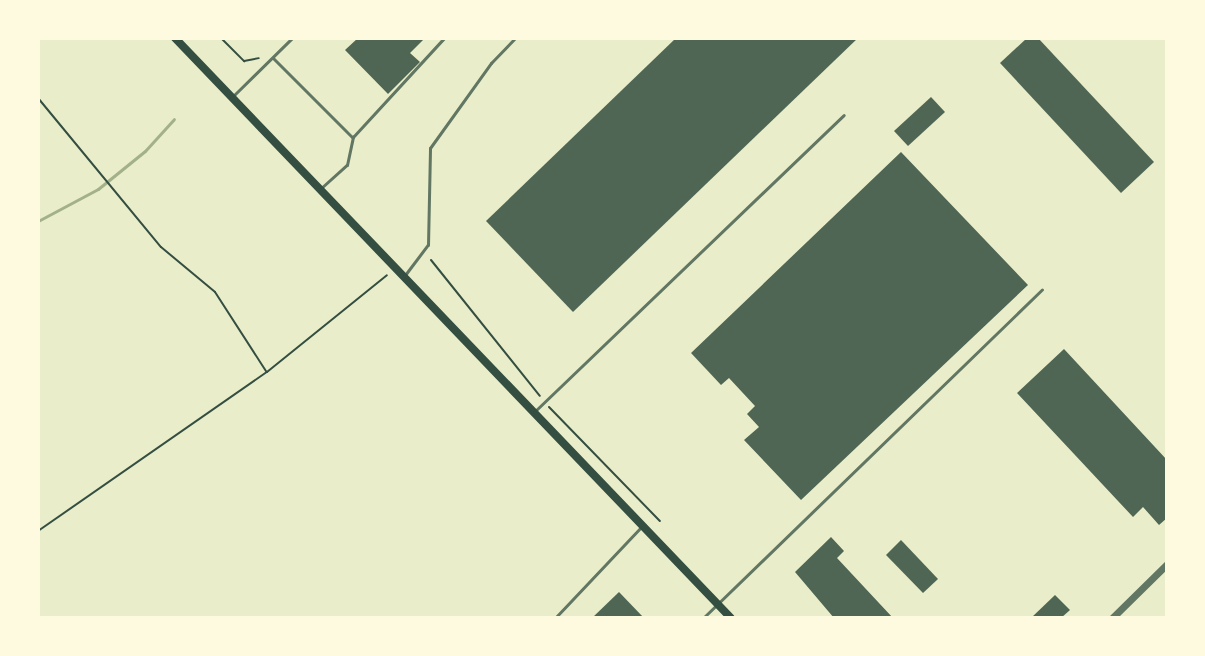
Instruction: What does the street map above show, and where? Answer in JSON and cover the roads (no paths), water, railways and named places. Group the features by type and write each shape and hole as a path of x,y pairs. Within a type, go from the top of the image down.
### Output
{"main road":[{"path":"175,38 731,618"}],"street":[{"path":"1112,618 1167,564"}],"lane":[{"path":"232,98 292,38"},
{"path":"320,189 343,168 353,137 444,38"},
{"path":"402,278 428,245 430,148 491,63 515,38"},
{"path":"273,58 353,137"},
{"path":"534,412 844,115"},
{"path":"703,618 1042,290"},
{"path":"555,618 642,526"}],"waterway":[{"path":"38,221 98,189 145,151 174,119"}]}
